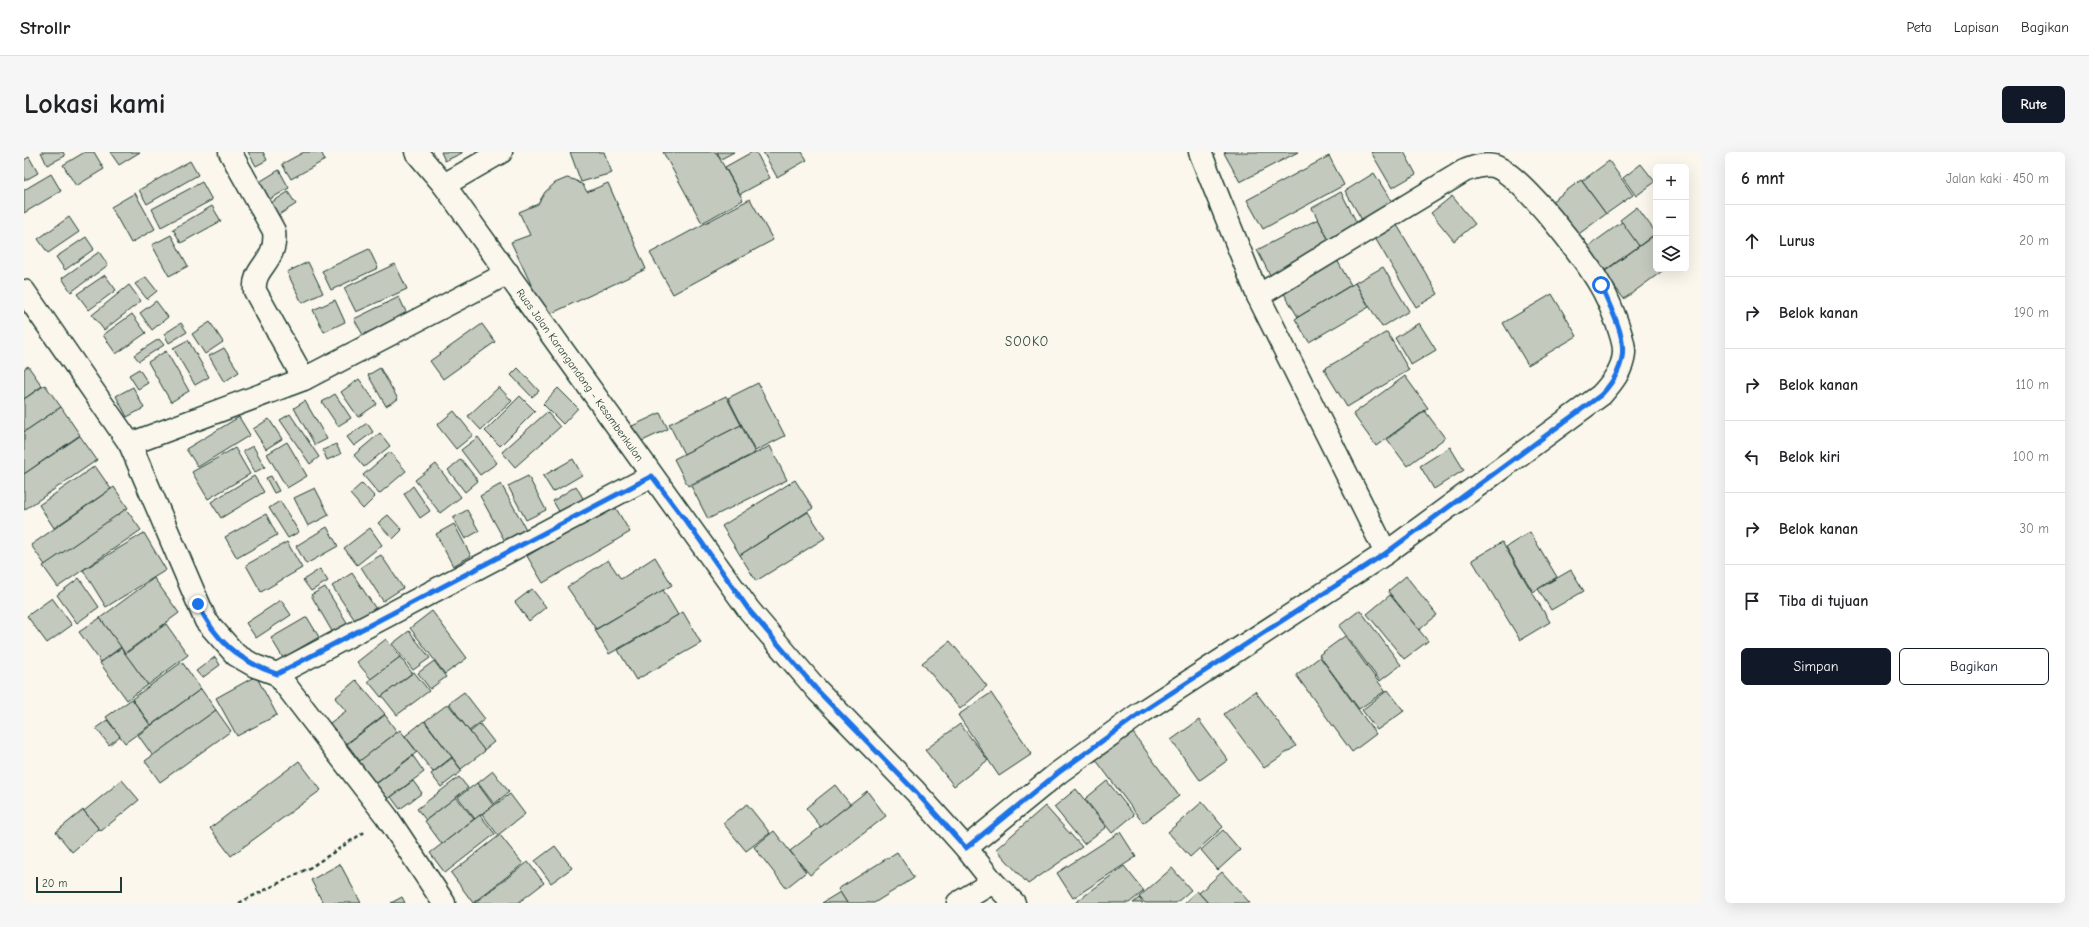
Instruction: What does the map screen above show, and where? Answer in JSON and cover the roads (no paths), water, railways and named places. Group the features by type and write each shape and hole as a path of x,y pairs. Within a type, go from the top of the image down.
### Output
{"street":[{"path":"230,152 274,231 276,242 273,252 254,281 255,291 304,379"},
{"name":"Ruas Jalan Karangandong - Kesambenkulon","path":"416,152 444,185 508,273 749,610 818,691 915,791 966,848 993,882 1014,903"},
{"path":"444,185 501,152"},
{"path":"1200,152 1258,296 1386,553"},
{"path":"966,848 1058,773 1142,712 1386,553 1601,395 1612,383 1620,367 1624,353 1621,335 1601,285 1561,228 1516,181 1494,166 1479,166 1464,171 1258,296"},
{"path":"130,444 304,379 508,273"},
{"path":"24,291 130,444 206,621 236,655 254,666 277,674 387,818 444,903"},
{"path":"277,674 652,476"},
{"path":"958,903 993,882"}],"district":[{"name":"SOOKO","path":"1027,341"}]}
